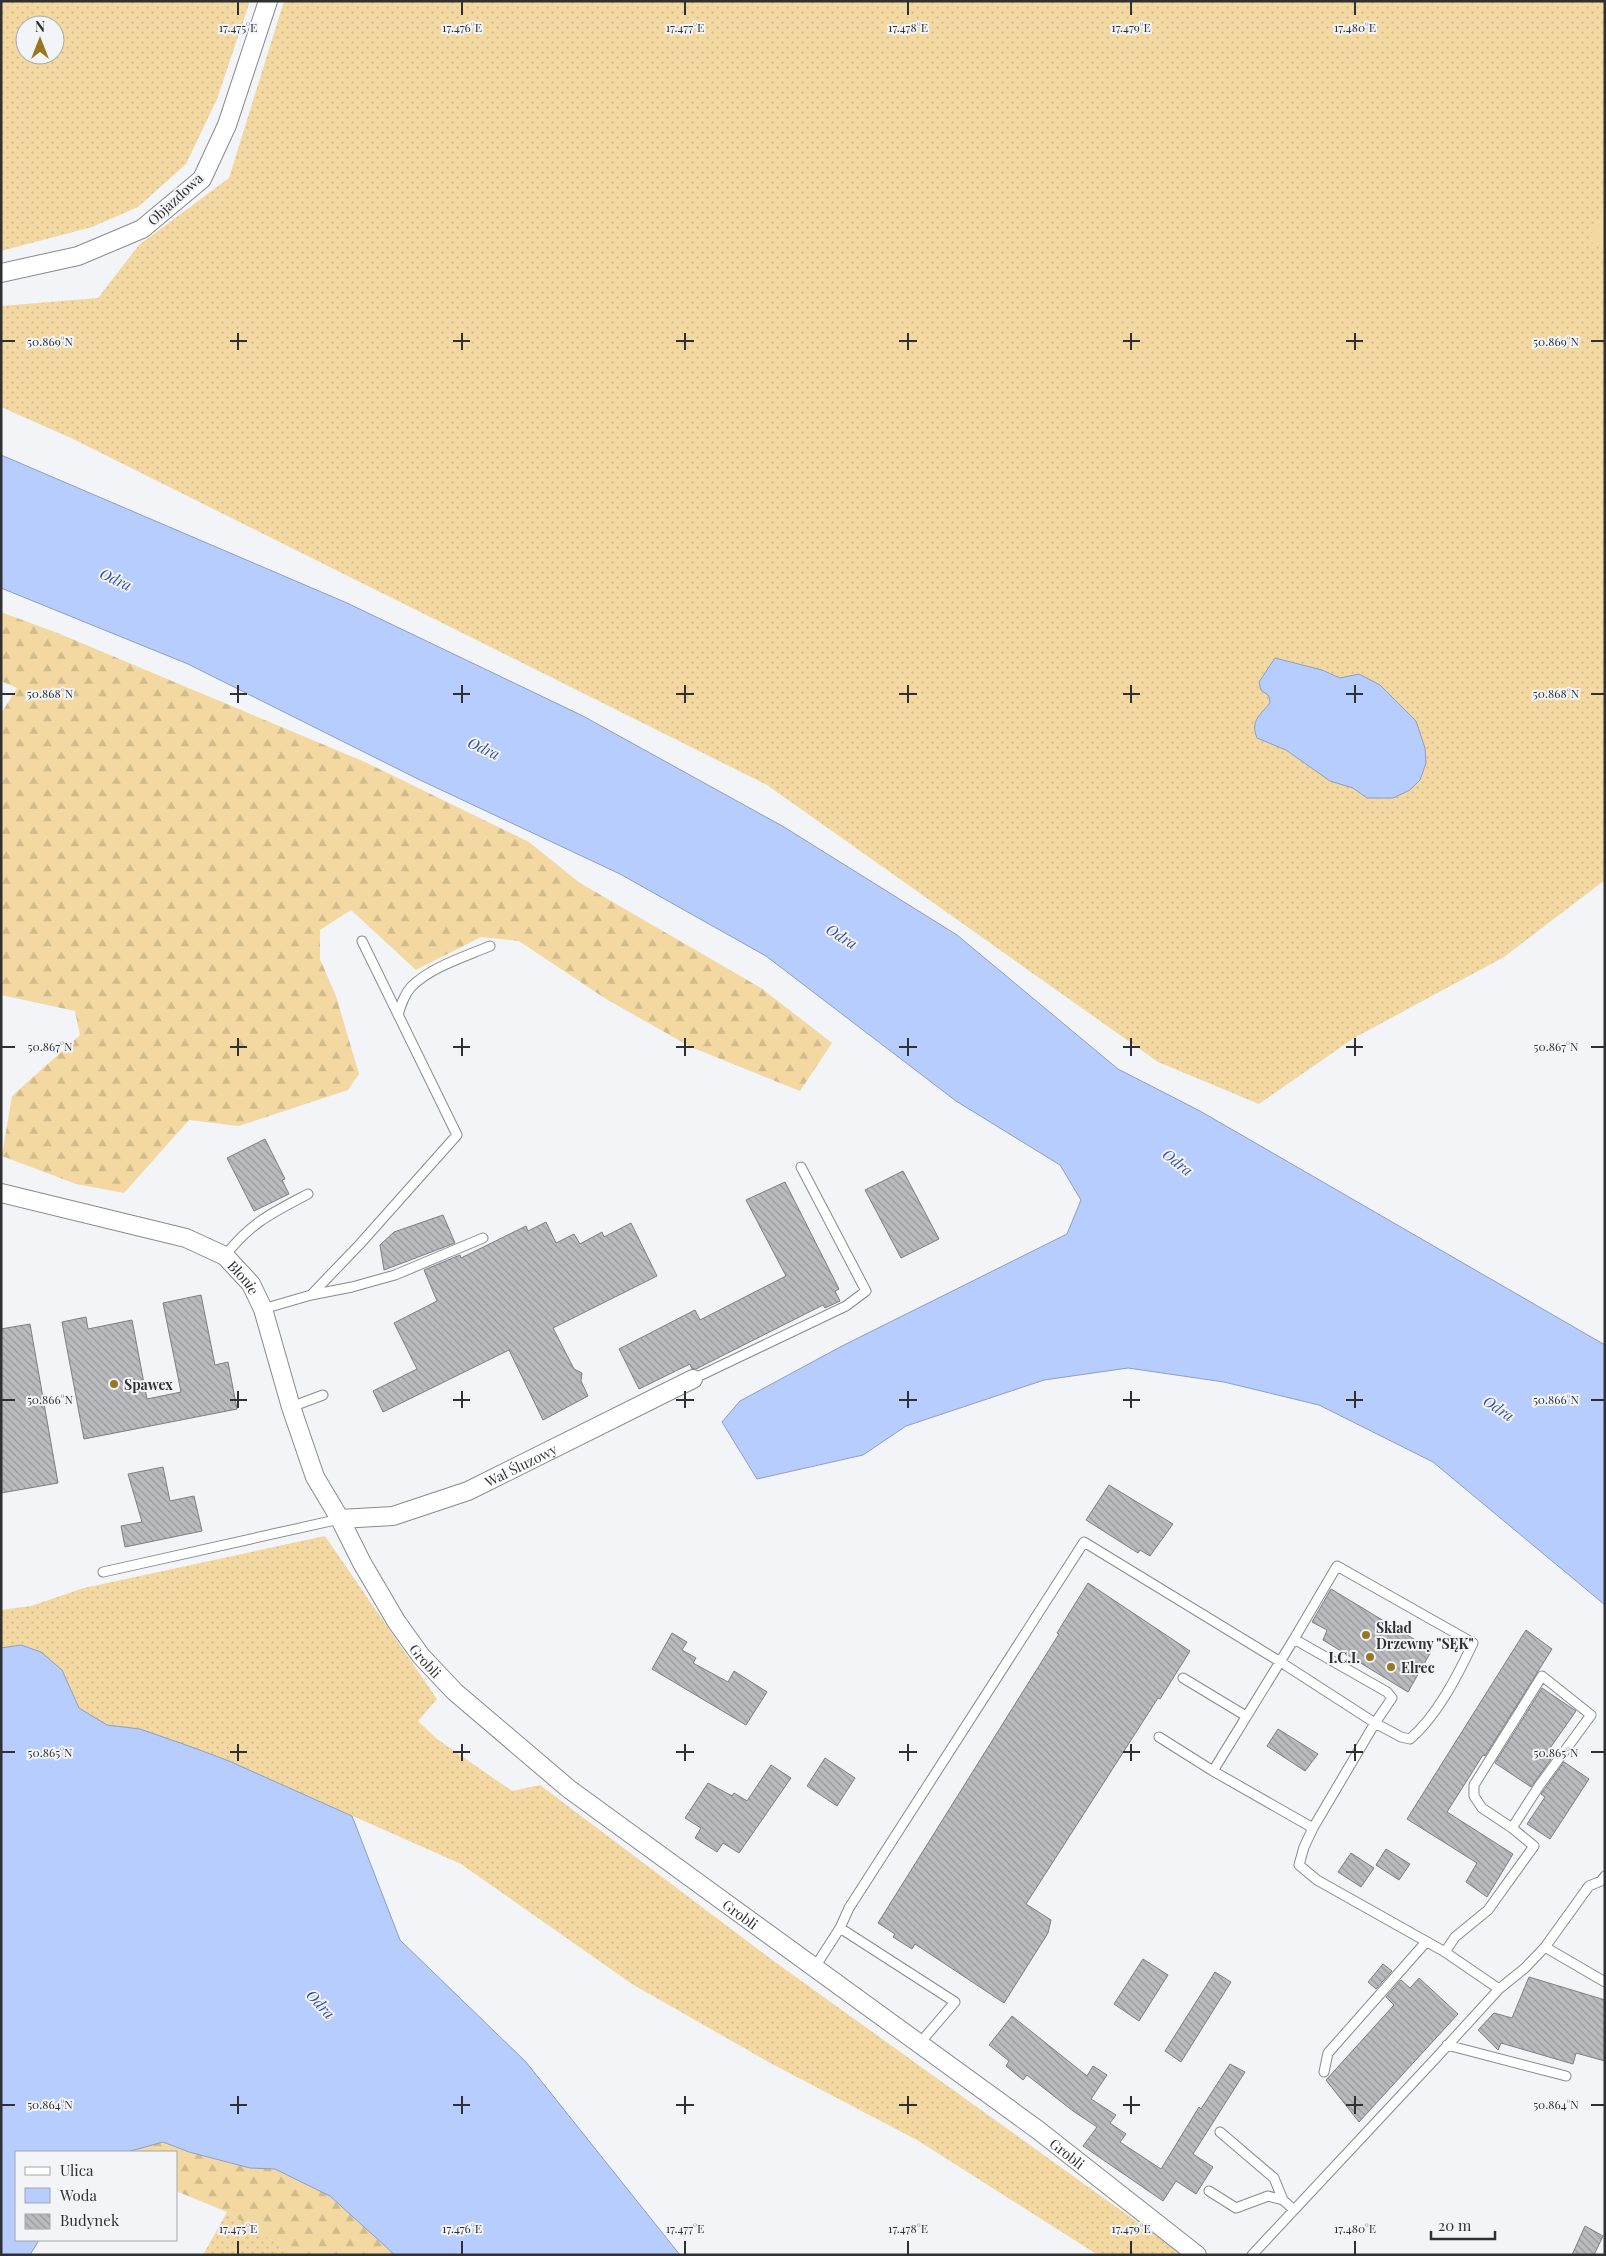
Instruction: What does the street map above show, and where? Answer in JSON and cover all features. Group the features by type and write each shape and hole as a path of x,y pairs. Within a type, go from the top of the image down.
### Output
{"street":[{"name":"Objazdowa","path":"1,273 78,256 142,230 202,179 227,125 268,1"},
{"name":"Błonie","path":"1,1193 186,1238 226,1256 251,1284 263,1309 291,1407 315,1478 340,1519"},
{"name":"Wał Śluzowy","path":"340,1519 393,1516 468,1490 693,1379"},
{"name":"Grobli","path":"340,1519 362,1563 396,1621 422,1656 455,1692 569,1789 1038,2130 1197,2255"}],"lane":[{"path":"311,1295 360,1244 457,1135 362,941"},
{"path":"398,1015 404,997 412,987 438,969 490,946"},
{"path":"693,1379 838,1310 866,1291 800,1167"},
{"path":"226,1256 239,1238 261,1218 308,1194"},
{"path":"263,1309 311,1295 395,1275 483,1238"},
{"path":"291,1407 324,1395"},
{"path":"103,1572 340,1519"},
{"path":"815,1967 840,1928 849,1908 1084,1542 1279,1660 1401,1738 1410,1738 1422,1729 1460,1670 1473,1643 1337,1566 1294,1639 1279,1660 1214,1771"},
{"path":"1294,1639 1387,1692 1392,1698 1375,1723 1313,1828 1299,1865 1317,1880 1444,1952 1499,1989"},
{"path":"1444,1952 1456,1937 1488,1910 1534,1846 1512,1828 1482,1808 1474,1796 1474,1785 1542,1676 1591,1715 1539,1786 1512,1828"},
{"path":"1183,1678 1246,1716"},
{"path":"1158,1737 1313,1828"},
{"path":"1252,2255 1499,1989 1525,1968 1545,1947 1589,1886 1601,1881 1605,1876"},
{"path":"840,1928 955,2002 919,2044"},
{"path":"1324,2072 1328,2053 1426,1942"},
{"path":"1545,1947 1605,1982"},
{"path":"1447,2045 1566,2076"},
{"path":"1220,2132 1274,2178 1283,2200 1294,2210"},
{"path":"1210,2191 1236,2208 1268,2196 1283,2200"}],"green space":[{"path":"1,1 250,1 217,99 186,164 138,207 92,227 1,251"},
{"path":"284,1 1605,1 1605,880 1504,957 1354,1038 1259,1104 1158,1062 767,785 71,438 1,407 1,306 98,298 139,245 229,178"},
{"path":"1605,206 1605,248 1588,241"},
{"path":"1,612 60,634 365,762 529,842 580,883 761,988 832,1043 800,1091 691,1047 606,999 519,941 481,937 416,970 351,910 320,930 320,959 336,996 359,1074 348,1090 239,1126 189,1120 124,1193 76,1184 2,1156 12,1096 80,1035 75,1011 1,995 1,714 17,688 1,681"},
{"path":"325,1536 437,1699 418,1721 437,1739 512,1791 540,1785 775,1962 1183,2255 1098,2255 917,2140 772,2064 632,1984 461,1864 229,1761 140,1729 107,1725 79,1708 62,1670 21,1645 1,1648 1,1610 31,1606 84,1588"},
{"path":"163,2142 189,2152 250,2168 275,2168 330,2196 395,2255 295,2255 227,2212 178,2192 178,2151 131,2151"},
{"path":"227,2212 296,2255 203,2255"}],"water":[{"name":"Odra","path":"1,455 347,603 583,716 784,827 957,935 1118,1069 1200,1111 1605,1345 1605,1605 1433,1462 1319,1405 1224,1382 1128,1368 1044,1380 906,1426 863,1455 757,1479 722,1422 740,1401 842,1346 1067,1234 1081,1200 1060,1165 956,1101 766,956 620,874 420,780 188,664 1,588"},
{"path":"1275,658 1322,670 1340,678 1359,674 1380,685 1416,721 1425,748 1426,763 1420,780 1410,790 1393,798 1367,798 1353,788 1330,781 1286,750 1257,738 1255,723 1270,703 1269,696 1261,690 1259,682"},
{"name":"Odra","path":"21,1645 41,1652 62,1670 79,1708 107,1725 140,1729 189,1746 229,1761 352,1816 400,1940 526,2062 680,2255 395,2255 330,2196 275,2169 250,2168 189,2152 163,2142 131,2151 15,2151 15,2241 38,2241 30,2255 1,2255 1,1648"}],"building":[{"path":"265,1139 285,1179 282,1180 289,1194 254,1211 227,1158"},
{"path":"903,1171 939,1239 901,1258 865,1190"},
{"path":"785,1182 839,1289 835,1291 840,1301 825,1308 823,1305 696,1369 692,1369 690,1364 639,1389 619,1349 695,1310 700,1320 786,1276 746,1200"},
{"path":"443,1215 455,1243 384,1270 380,1245 394,1232"},
{"path":"546,1222 556,1243 574,1234 580,1244 602,1232 604,1237 631,1223 657,1276 553,1328 574,1369 582,1373 581,1381 588,1396 543,1420 509,1350 383,1412 373,1391 417,1369 394,1323 437,1301 424,1270 460,1255 461,1258 526,1226 528,1231"},
{"path":"201,1295 215,1365 228,1362 237,1409 84,1439 62,1322 86,1317 88,1329 132,1320 147,1399 181,1392 163,1303"},
{"path":"30,1324 58,1483 1,1493 1,1329"},
{"path":"163,1467 170,1501 194,1496 202,1531 125,1547 121,1526 142,1522 128,1474"},
{"path":"1109,1485 1173,1524 1150,1556 1140,1550 1138,1553 1086,1520"},
{"path":"1088,1583 1190,1651 1026,1904 1051,1920 1048,1933 1004,2003 915,1944 912,1949 893,1937 895,1934 878,1923 1059,1634 1057,1633"},
{"name":"Skład Drzewny \"SĘK\"","path":"1331,1589 1432,1650 1408,1692 1323,1640 1327,1630 1312,1622"},
{"path":"1526,1630 1552,1649 1485,1756 1483,1755 1447,1812 1513,1854 1487,1897 1466,1882 1477,1863 1407,1819"},
{"path":"672,1633 687,1642 682,1650 696,1658 693,1663 728,1682 734,1671 767,1692 746,1725 652,1669"},
{"path":"1542,1688 1576,1711 1548,1751 1554,1755 1531,1787 1495,1763"},
{"path":"1278,1729 1318,1754 1305,1771 1267,1746"},
{"path":"825,1758 855,1778 837,1806 807,1786"},
{"path":"1564,1762 1589,1779 1550,1839 1527,1824 1545,1797 1541,1794"},
{"path":"771,1765 791,1778 739,1853 723,1843 717,1852 695,1838 701,1828 685,1818 708,1783 732,1796 734,1793 747,1801"},
{"path":"1386,1849 1410,1864 1399,1880 1376,1865"},
{"path":"1351,1853 1374,1868 1361,1887 1338,1872"},
{"path":"1143,1959 1168,1975 1139,2021 1114,2004"},
{"path":"1383,1964 1392,1971 1376,1989 1368,1982"},
{"path":"1215,1972 1231,1982 1181,2062 1165,2051"},
{"path":"1529,1977 1605,2000 1605,2061 1576,2053 1573,2064 1501,2043 1498,2050 1478,2030 1494,2013 1512,2018"},
{"path":"1419,1978 1458,2014 1359,2122 1326,2080 1394,2005 1386,1997 1401,1980 1410,1988"},
{"path":"1012,2016 1087,2076 1093,2066 1107,2075 1091,2099 1116,2115 1110,2123 1126,2134 1120,2142 1161,2169 1199,2107 1201,2109 1230,2064 1245,2072 1193,2154 1213,2167 1196,2194 1176,2181 1163,2201 1083,2146 1097,2127 1027,2075 1023,2080 1006,2066 1009,2061 989,2045"},
{"path":"1585,2226 1603,2236 1594,2255 1572,2255"}],"place":[{"name":"Spawex","path":"114,1384"},
{"name":"Skład Drzewny \"SĘK\"","path":"1366,1635"},
{"name":"I.C.I.","path":"1370,1657"},
{"name":"Elrec","path":"1391,1667"}]}
